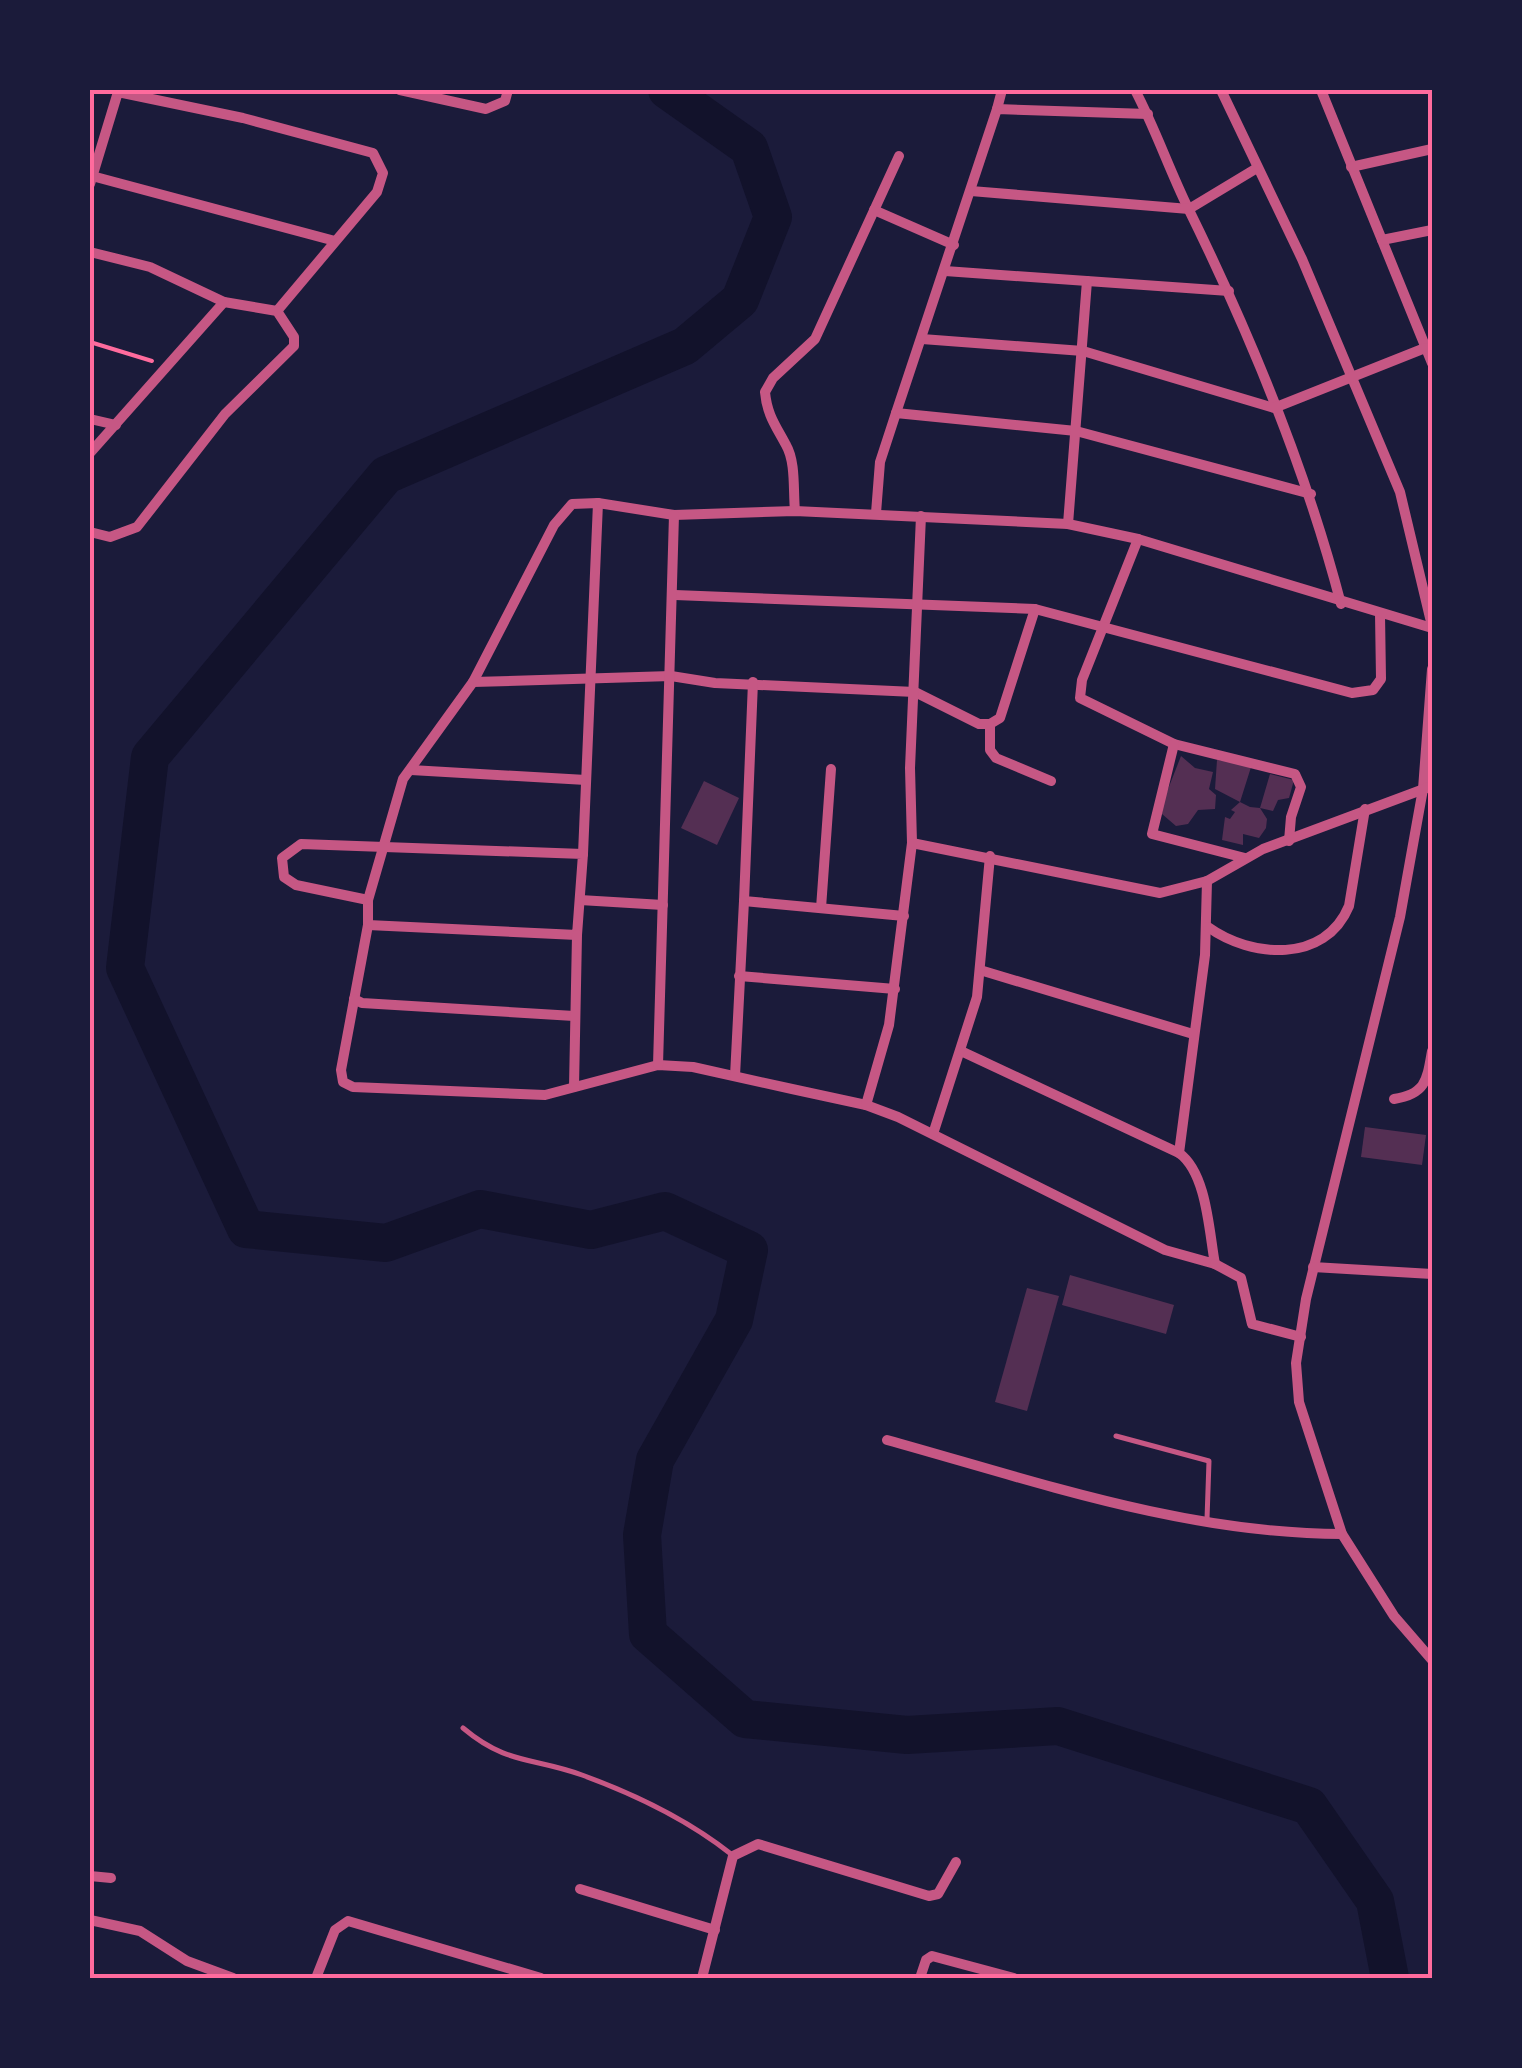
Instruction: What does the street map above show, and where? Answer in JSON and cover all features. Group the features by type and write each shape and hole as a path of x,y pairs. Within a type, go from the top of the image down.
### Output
{"street":[{"path":"400,90 486,109 506,102 508,90"},
{"path":"876,513 880,462 1002,90"},
{"path":"1135,90 1230,291 1274,408 1292,438 1341,604"},
{"path":"1221,90 1353,376 1400,492 1432,627 1341,604 1138,540 1068,524 795,511 674,515 598,502 572,504 554,525 473,682 435,729 403,779 368,900 368,925 341,1070 344,1082 353,1088 546,1095 658,1065 735,1076 866,1105 933,1134 1165,1250 1215,1264 1242,1278 1252,1324 1301,1337"},
{"path":"1321,90 1432,363"},
{"path":"277,311 377,192 384,173 372,154 118,92 91,180 335,241"},
{"path":"997,109 1148,114"},
{"path":"90,136 102,139"},
{"path":"1351,167 1432,149"},
{"path":"795,511 791,460 786,445 774,431 764,392 772,378 815,339 899,156"},
{"path":"971,191 1189,209 1256,168"},
{"path":"874,210 954,245"},
{"path":"1382,240 1432,230"},
{"path":"90,252 150,267 224,302 277,311 294,337 288,353 225,414 137,527 110,537 90,532"},
{"path":"945,271 1230,291"},
{"path":"1068,524 1087,280"},
{"path":"90,453 224,302"},
{"path":"1418,335 1432,331"},
{"path":"922,339 1084,351 1274,408 1425,348"},
{"path":"896,413 1076,431 1311,494"},
{"path":"90,419 116,426"},
{"path":"574,1087 577,935 598,502"},
{"path":"658,1065 675,595 674,515"},
{"path":"866,1105 895,989 912,843 922,516"},
{"path":"1138,540 1082,680 1080,698 1174,744 1301,780 1289,841"},
{"path":"675,595 1035,609 1364,693 1373,690 1381,679 1380,614"},
{"path":"473,682 592,675 671,676 915,692 979,724 990,724 1000,718 1035,609"},
{"path":"1432,669 1428,788 1400,918 1313,1268 1296,1363 1300,1402 1342,1534 1394,1616 1432,1660"},
{"path":"735,1076 753,682"},
{"path":"990,724 990,750 996,758 1050,781"},
{"path":"1174,744 1152,834 1245,858"},
{"path":"821,908 831,769"},
{"path":"412,770 586,780"},
{"path":"912,843 1160,892 1207,881 1245,858 1365,808 1428,788"},
{"path":"1208,927 1237,943 1286,952 1317,942 1344,918 1349,906 1365,808"},
{"path":"368,900 296,885 284,878 282,858 301,844 583,854"},
{"path":"933,1134 963,1052 980,970 990,856"},
{"path":"1179,1153 1208,927 1207,881"},
{"path":"580,900 663,905"},
{"path":"744,901 904,916"},
{"path":"368,925 577,935"},
{"path":"980,970 1193,1034"},
{"path":"738,976 895,989"},
{"path":"354,998 362,1003 574,1016"},
{"path":"1394,1099 1421,1092 1427,1084 1432,1051"},
{"path":"963,1052 1179,1153 1195,1178 1215,1264"},
{"path":"1313,1268 1432,1274"},
{"path":"887,1440 1131,1506 1207,1522 1342,1534"},
{"path":"702,1978 733,1856 758,1844 929,1896 938,1894 956,1862"},
{"path":"90,1876 111,1878"},
{"path":"580,1889 715,1930"},
{"path":"90,1920 140,1931 200,1967 233,1978"},
{"path":"316,1978 336,1930 348,1922 541,1978"},
{"path":"920,1978 932,1956 1014,1978"}],"lane":[{"path":"1116,1436 1210,1460 1207,1522"},
{"path":"463,1728 502,1756 580,1775 698,1829 733,1856"}],"path":[{"path":"90,342 169,366"}],"building":[{"path":"1181,756 1195,768 1213,772 1209,789 1216,795 1215,809 1198,810 1188,824 1176,826 1162,814"},
{"path":"1217,760 1252,764 1240,802 1215,789"},
{"path":"1270,774 1294,780 1289,798 1278,800 1273,811 1260,808"},
{"path":"704,781 739,798 717,845 681,828"},
{"path":"1240,802 1260,808 1267,819 1259,838 1243,834 1243,845 1222,840 1225,817 1230,819 1235,812 1231,810"},
{"path":"1365,1127 1426,1135 1422,1165 1361,1157"},
{"path":"1070,1275 1174,1305 1166,1334 1062,1305"},
{"path":"1027,1288 1059,1296 1027,1411 995,1402"}],"waterway":[{"path":"667,90 749,148 773,217 740,300 685,346 386,475 150,757 125,968 246,1229 386,1243 480,1209 591,1230 665,1211 749,1250 734,1320 655,1460 642,1535 648,1634 745,1719 907,1735 1058,1726 1309,1806 1375,1901 1390,1978"}]}
